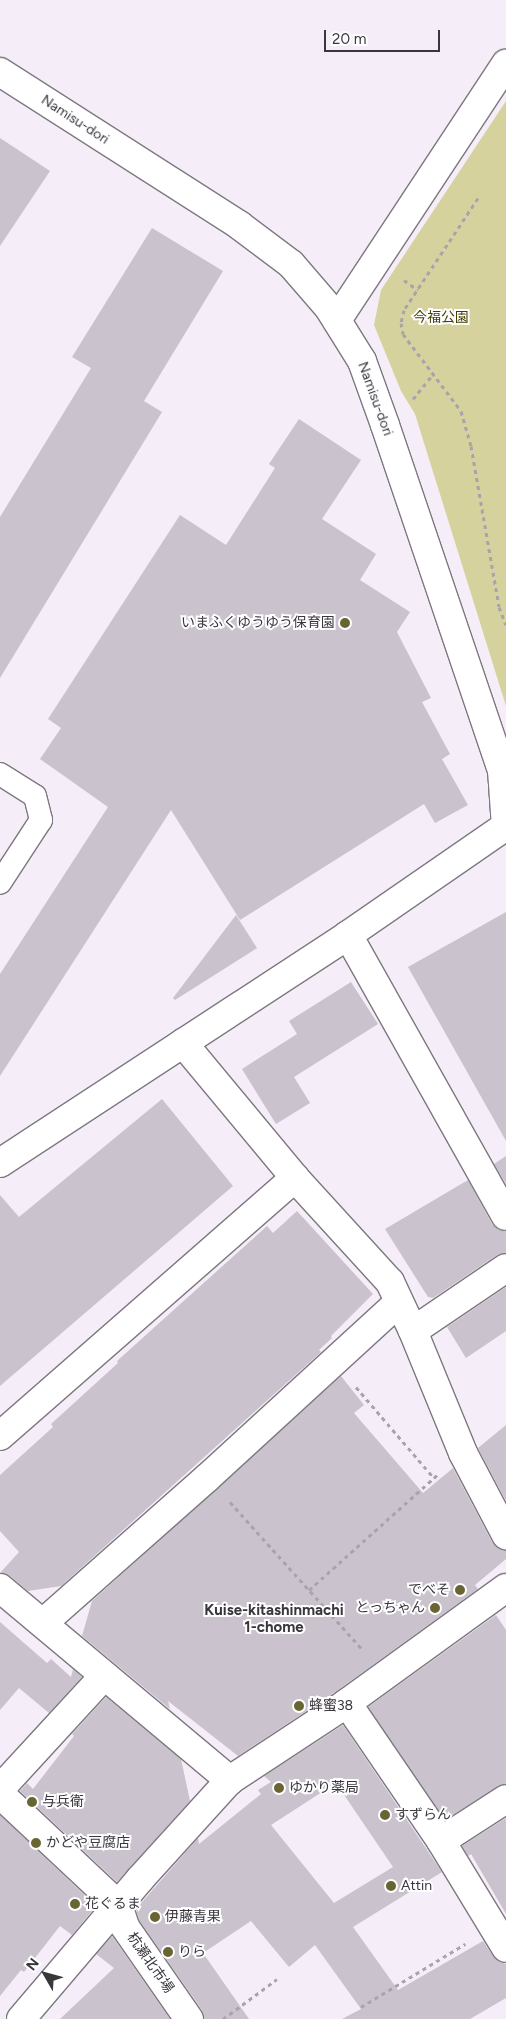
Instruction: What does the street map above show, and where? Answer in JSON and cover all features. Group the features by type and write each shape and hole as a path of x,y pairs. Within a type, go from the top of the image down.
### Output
{"street":[{"path":"337,320 506,64"},
{"name":"Namisu-dori","path":"0,72 239,225 291,264 337,320 362,360 496,751 502,770 506,826"},
{"path":"0,1163 348,935 506,826"},
{"path":"348,935 506,1216"},
{"path":"183,1043 295,1178 390,1282 398,1303 413,1331 463,1453 506,1535"},
{"path":"0,1436 295,1178"},
{"path":"413,1331 506,1268"},
{"path":"43,1623 208,1477 398,1303"},
{"path":"0,1588 230,1780"},
{"path":"21,2019 118,1905 230,1780 347,1704 506,1588"},
{"path":"0,1789 104,1676"},
{"path":"347,1704 441,1841 500,1937"},
{"path":"0,1794 118,1905"},
{"path":"441,1841 506,1799"},
{"name":"杭瀬北市場","path":"118,1905 125,1927 189,2019"}],"lane":[{"path":"0,774 35,796 41,820 0,883"}],"path":[{"path":"478,198 404,310 401,323 403,334 461,411 471,446 498,608 506,625"},
{"path":"334,1362 434,1478"},
{"path":"309,1590 463,1453"},
{"path":"208,1477 386,1676"},
{"path":"361,2007 500,1937"},
{"path":"222,2019 277,1979"}],"green space":[{"name":"今福公園","path":"506,101 506,706 415,414 401,391 374,325 381,290"}],"building":[{"path":"0,138 50,171 0,246"},
{"path":"152,228 223,271 144,401 162,412 0,678 0,517 91,368 72,357"},
{"path":"299,419 361,460 322,519 376,554 360,580 410,612 397,632 431,698 422,702 450,754 442,759 468,805 435,823 424,804 240,920 171,810 0,1076 0,974 108,807 40,759 61,728 48,719 180,515 226,545 275,468 269,464"},
{"path":"506,912 506,1141 408,967"},
{"path":"236,915 257,948 175,1000 173,998"},
{"path":"351,982 378,1024 294,1077 310,1103 276,1124 242,1069 297,1034 289,1021"},
{"path":"162,1099 233,1186 0,1386 0,1195 19,1217"},
{"path":"506,1156 506,1184 494,1164"},
{"path":"468,1180 492,1224 498,1230 506,1232 506,1253 497,1255 433,1298 428,1297 385,1229"},
{"path":"297,1211 373,1294 331,1336 332,1338 319,1350 321,1352 61,1586 28,1591 10,1576 0,1573 19,1552 0,1531 0,1475 53,1427 51,1424 118,1363 117,1361 267,1226 273,1233"},
{"path":"506,1287 506,1331 466,1358 447,1327"},
{"path":"341,1376 364,1405 354,1413 423,1493 453,1468 492,1542 498,1548 506,1551 506,1559 475,1585 478,1589 338,1690 238,1756 168,1701 170,1709 82,1636 92,1601"},
{"path":"506,1425 506,1501 478,1448"},
{"path":"496,1615 506,1630 506,1784 498,1786 445,1820 368,1707"},
{"path":"0,1622 47,1663 51,1659 71,1677 73,1669 82,1677 49,1713 19,1688 0,1710"},
{"path":"106,1697 181,1759 190,1801 117,1882 20,1791 27,1783 33,1789 74,1736 72,1734"},
{"path":"343,1725 442,1872 353,1927 398,1990 483,1941 499,1962 506,1964 506,1998 470,2019 342,2019 361,2009 315,1945 289,1967 251,1921 203,1953 249,2019 204,2019 202,2010 139,1920 136,1909 198,1838 199,1844 261,1794 258,1790 271,1782 264,1776","holes":["336,1783 393,1867 334,1903 271,1825"]},
{"path":"0,1815 96,1906 72,1935 60,1926 24,1972 21,1970 0,1996"},
{"path":"506,1818 506,1914 471,1854 468,1856 462,1846"},
{"path":"112,1936 170,2019 60,2019 114,1968 96,1954"}],"place":[{"name":"いまふくゆうゆう保育園","path":"345,623"},
{"name":"でべそ","path":"460,1590"},
{"name":"とっちゃん","path":"435,1608"},
{"name":"蜂蜜38","path":"299,1706"},
{"name":"ゆかり薬局","path":"279,1788"},
{"name":"与兵衛","path":"32,1802"},
{"name":"すずらん","path":"385,1815"},
{"name":"かどや豆腐店","path":"36,1843"},
{"name":"Attin","path":"391,1886"},
{"name":"花ぐるま","path":"75,1904"},
{"name":"伊藤青果","path":"155,1917"},
{"name":"りら","path":"168,1952"}],"district":[{"name":"Kuise-kitashinmachi 1-chome","path":"274,1618"}]}
